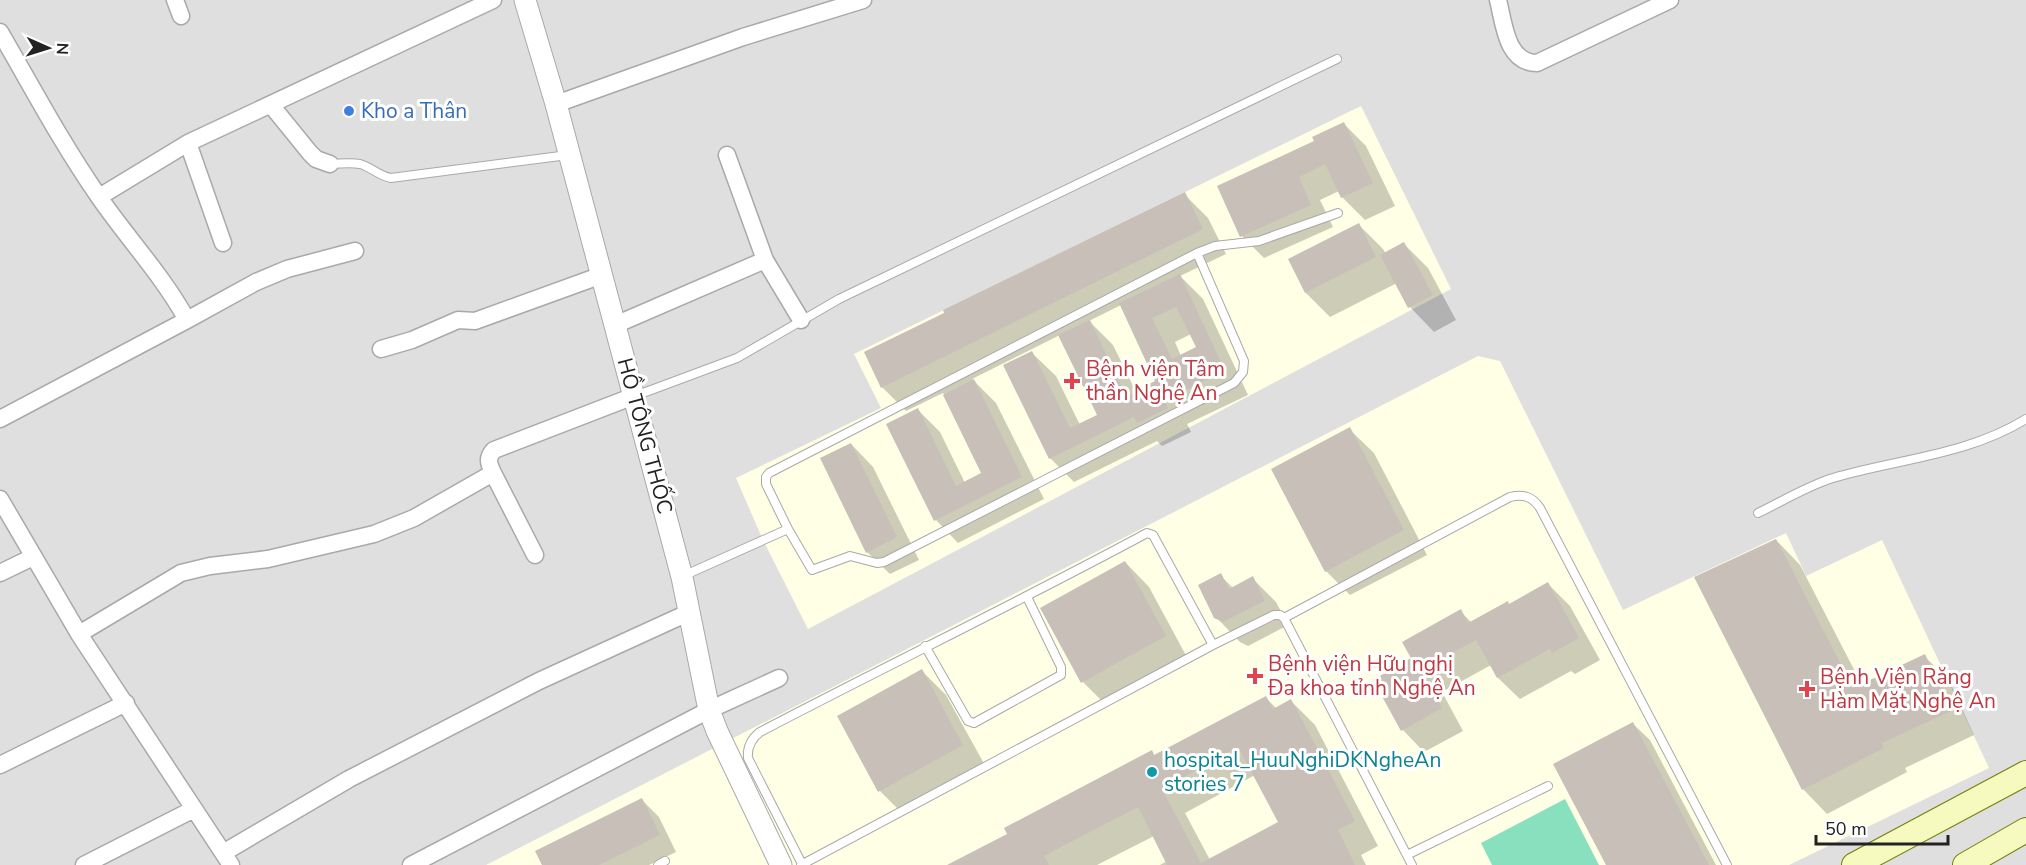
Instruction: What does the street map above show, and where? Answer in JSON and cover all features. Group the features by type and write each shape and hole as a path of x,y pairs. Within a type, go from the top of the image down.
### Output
{"main road":[{"path":"1854,865 2026,773"},
{"path":"1978,862 2026,830"}],"street":[{"path":"99,197 188,143 493,0"},
{"name":"HỒ TÔNG THỐC","path":"525,0 556,104 682,577 710,710 717,731 781,865"},
{"path":"556,104 743,37 863,0"},
{"path":"1498,0 1514,53 1521,60 1537,63 1670,0"},
{"path":"0,32 35,96 99,197 172,295 187,320"},
{"path":"271,105 310,153 316,159 330,164"},
{"path":"188,143 223,243"},
{"path":"727,155 765,260 801,320"},
{"path":"0,419 272,275 355,251"},
{"path":"615,325 765,260"},
{"path":"381,349 412,340 458,320 475,321 602,275"},
{"path":"535,555 493,473 488,460 490,454 494,450 634,396"},
{"path":"79,634 182,573 210,566 268,559 374,534 414,518 493,473"},
{"path":"0,499 79,634 227,859 349,779 539,681 690,612"},
{"path":"0,573 33,557"},
{"path":"411,865 710,710 778,678"},
{"path":"0,765 126,703"},
{"path":"84,865 194,809"}],"lane":[{"path":"634,396 737,358 839,299 1337,59"},
{"path":"330,164 360,164 383,177 391,178 569,155"},
{"path":"1197,253 1244,361 1243,372 1234,383 884,562 877,563 850,556 812,570 788,529 766,484 766,477 769,473 1197,253 1215,246 1259,241 1338,213"},
{"path":"1758,513 1830,479 1966,446 1996,435 2026,419"},
{"path":"1284,618 1510,497 1519,495 1532,499 1540,508 1728,865"},
{"path":"682,577 788,529"},
{"path":"1213,645 1153,534 1147,533 1028,597 926,646 760,732 751,741 748,753 751,765 801,865 816,861 1213,645 1274,615 1280,615 1284,618 1412,865"},
{"path":"926,646 968,721 974,723 1061,675 1061,667 1028,597"},
{"path":"1407,855 1548,786"}],"shaded area":[{"path":"0,0 2026,0 2026,865 0,865"},
{"name":"Bệnh viện Tâm thần Nghệ An","path":"1361,106 1451,289 808,629 763,540 736,478 881,408 854,354"},
{"name":"Bệnh viện Hữu nghị Đa khoa tỉnh Nghệ An","path":"1478,356 1500,361 1623,610 1786,533 1806,576 1882,540 1989,768 1789,865 486,865"}],"green space":[{"path":"1565,799 1599,865 1492,865 1481,843"}],"building":[{"path":"1344,122 1373,183 1341,198 1325,164 1299,177 1311,205 1240,237 1217,186 1314,141 1312,137"},
{"path":"1185,192 1203,229 881,388 864,352 944,313 943,310"},
{"path":"1359,223 1376,257 1305,293 1288,259"},
{"path":"1404,242 1433,295 1408,308 1380,255"},
{"path":"1180,274 1225,371 1164,400 1168,408 1137,423 1134,417 1049,459 1003,365 1032,351 1070,428 1097,415 1058,335 1090,320 1126,396 1155,381 1119,303","holes":["1176,307 1196,347 1172,359 1152,318"]},
{"path":"974,379 1022,477 934,521 886,424 918,408 956,486 981,473 943,395"},
{"path":"1350,427 1404,530 1325,572 1271,469"},
{"path":"851,443 897,537 866,553 820,458"},
{"path":"1776,539 1853,688 1925,654 1951,711 1882,743 1884,748 1802,790 1694,577"},
{"path":"1125,561 1166,636 1081,683 1040,608"},
{"path":"1221,573 1229,589 1253,576 1265,601 1223,622 1214,618 1198,585"},
{"path":"1548,582 1579,638 1552,653 1550,649 1497,678 1476,640 1421,670 1442,708 1401,731 1373,680 1411,658 1402,642 1461,609 1468,623"},
{"path":"922,669 963,745 878,792 837,716"},
{"name":"hospital_HuuNghiDKNgheAn stories 7","path":"1266,696 1273,709 1291,699 1355,821 1338,830 1355,865 1167,865 1138,807 1044,856 1049,865 947,865 1007,834 1004,828 1152,750 1154,755","holes":["1238,747 1278,822 1201,863 1162,789"]},
{"path":"1633,722 1709,865 1606,865 1553,764"},
{"path":"642,798 660,835 599,865 542,865 535,851"}],"place":[{"name":"Kho a Thân","path":"349,111"},
{"name":"Bệnh viện Tâm thần Nghệ An","path":"1072,381"},
{"name":"Bệnh viện Hữu nghị Đa khoa tỉnh Nghệ An","path":"1255,676"},
{"name":"Bệnh Viện Răng Hàm Mặt Nghệ An","path":"1807,689"},
{"name":"hospital_HuuNghiDKNgheAn stories 7","path":"1152,772"}]}
